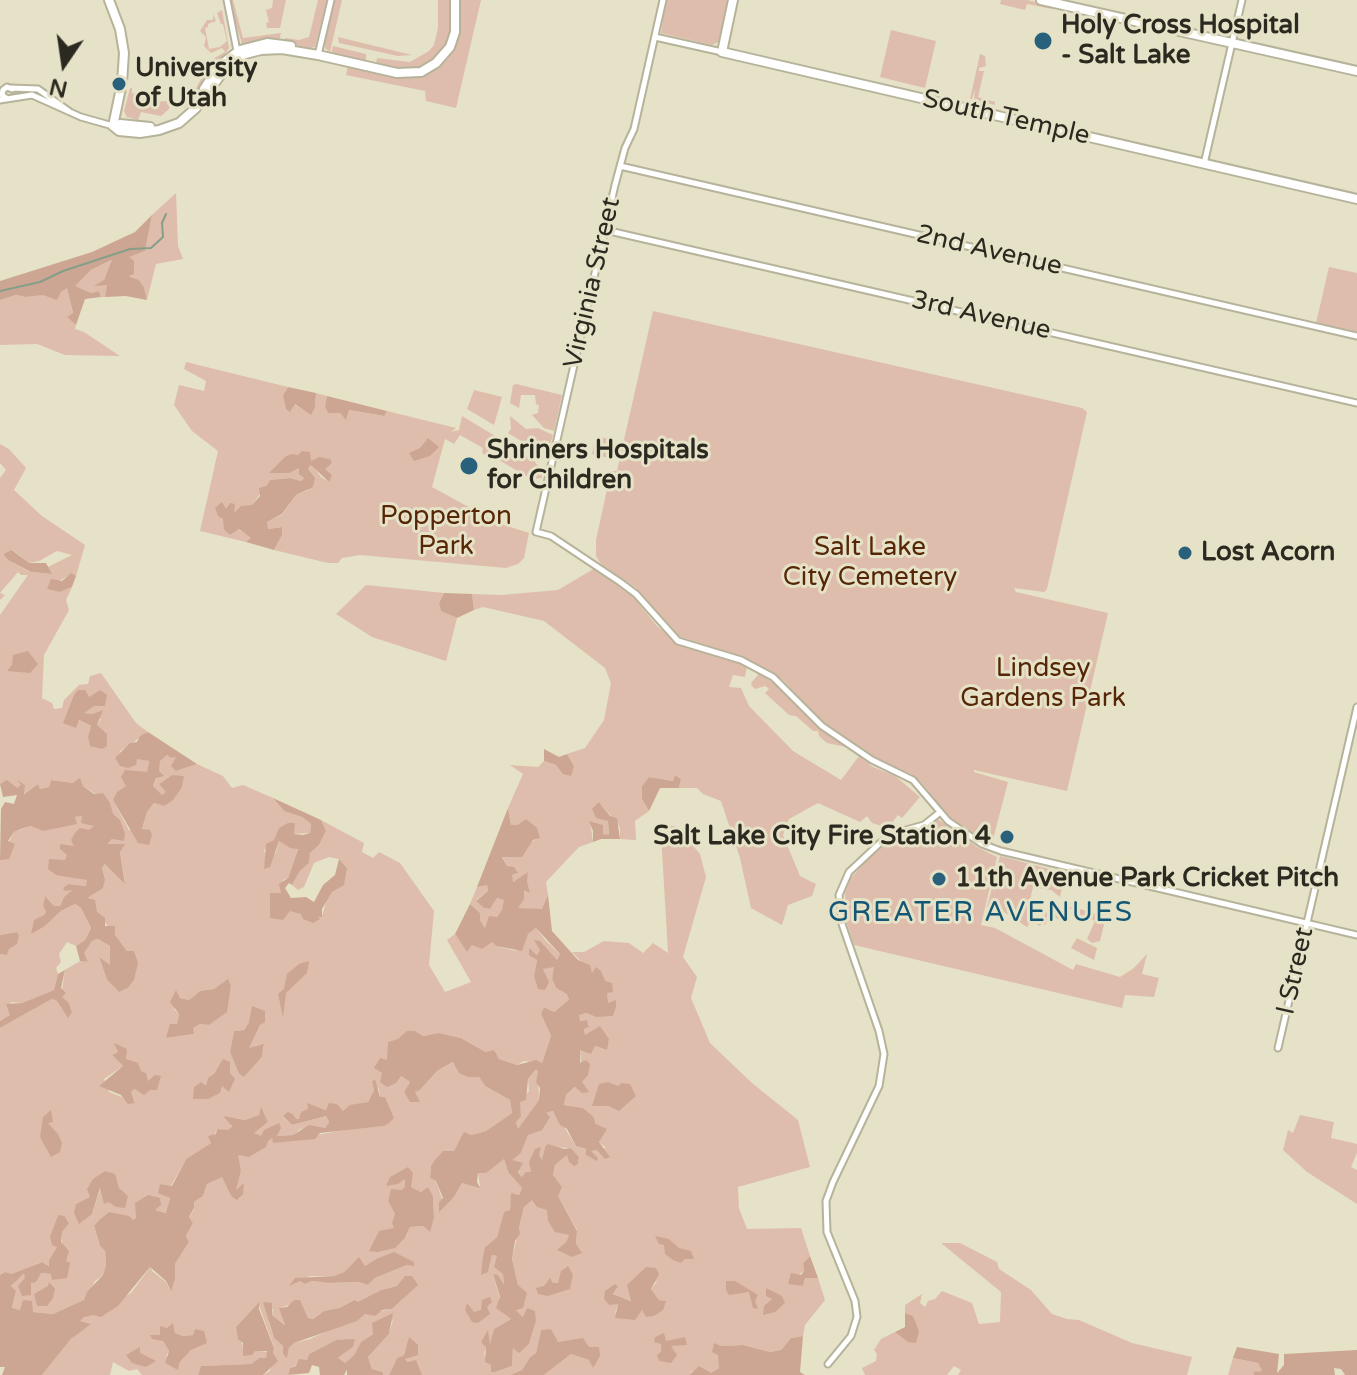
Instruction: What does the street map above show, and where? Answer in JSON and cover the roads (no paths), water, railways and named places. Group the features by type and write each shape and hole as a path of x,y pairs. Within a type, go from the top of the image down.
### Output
{"main road":[{"path":"109,0 120,29 124,53 122,83 113,126"},
{"path":"113,126 119,131 140,133 179,123 199,104 237,51 265,49 318,55 397,73 421,72 436,63 450,47 455,32 455,0"},
{"path":"722,52 733,0"},
{"path":"1041,0 1357,71"},
{"path":"1062,0 1076,3 1079,7"},
{"path":"113,126 150,127 178,119 195,102 219,66 237,51 256,44 271,43 318,55"},
{"path":"220,73 240,57 265,49"},
{"name":"South Temple","path":"722,52 1357,199"}],"street":[{"path":"227,0 237,51"},
{"path":"318,55 331,0"},
{"name":"Virginia Street","path":"663,0 633,132 620,166 536,532 553,538 636,594 678,641 741,660 773,677 822,726 872,760 913,780 939,813"},
{"path":"1204,164 1242,0"},
{"name":"South Temple","path":"655,37 722,52"},
{"path":"6,94 35,96 113,126"},
{"name":"2nd Avenue","path":"620,166 1357,336"},
{"name":"3rd Avenue","path":"605,230 1357,403"},
{"name":"I Street","path":"1278,1048 1357,707"},
{"path":"828,1364 851,1336 857,1317 855,1301 827,1232 826,1201 879,1086 884,1060 881,1037 840,917 839,895 849,872 880,843 895,833 924,825 939,813 969,836 1001,851 1357,935"}],"waterway":[{"path":"0,291 40,282 63,271 130,249 151,248 163,237 162,223 166,214"}],"place":[{"name":"Holy Cross Hospital - Salt Lake","path":"1043,41"},
{"name":"University of Utah","path":"119,84"},
{"name":"Shriners Hospitals for Children","path":"469,466"},
{"name":"Lost Acorn","path":"1185,553"},
{"name":"Salt Lake City Fire Station 4","path":"1007,837"},
{"name":"11th Avenue Park Cricket Pitch","path":"939,879"}],"district":[{"name":"GREATER AVENUES","path":"981,914"}],"park label":[{"name":"Popperton Park","path":"446,532"},
{"name":"Salt Lake City Cemetery","path":"870,563"},
{"name":"Lindsey Gardens Park","path":"1043,684"}]}
